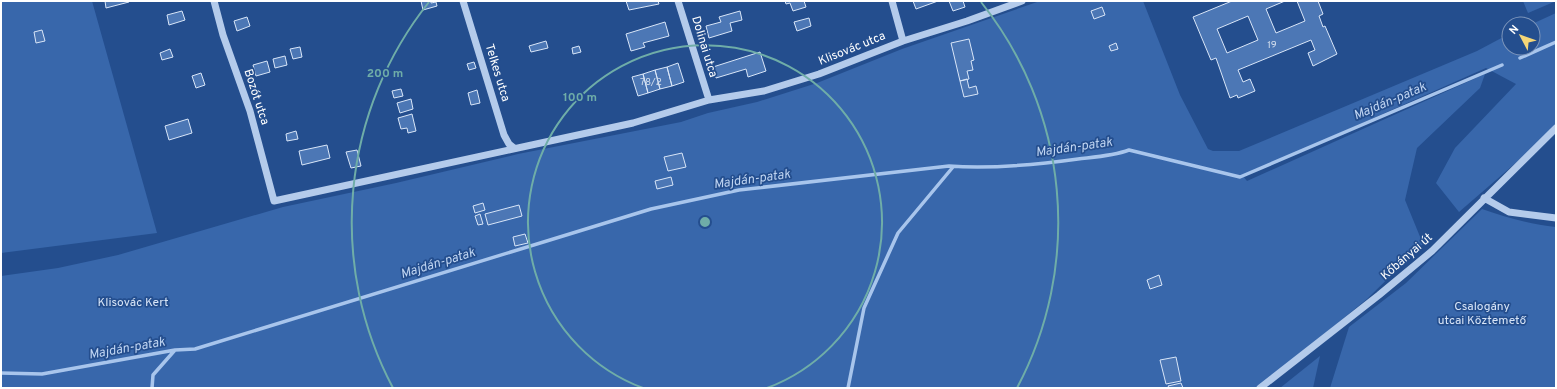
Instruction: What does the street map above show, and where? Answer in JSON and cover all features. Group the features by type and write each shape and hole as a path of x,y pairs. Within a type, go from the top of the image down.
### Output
{"street":[{"name":"Bozót utca","path":"214,1 223,35 250,111 274,201"},
{"name":"Telkes utca","path":"463,1 504,135 509,144 514,148"},
{"name":"Dolinai utca","path":"678,1 709,100"},
{"path":"892,1 904,41"},
{"name":"Klisovác utca","path":"274,201 633,123 709,100 764,91 812,76 904,41 967,21 1022,1"},
{"name":"Kőbányai út","path":"1260,388 1379,295 1432,251 1556,128"},
{"path":"1484,198 1509,212 1556,218"}],"green space":[{"path":"1,1 92,1 157,233 1,253"},
{"name":"Klisovác Kert","path":"1040,1 1143,1 1180,95 1208,149 1213,151 1239,151 1477,51 1501,38 1501,56 1541,56 1541,20 1556,13 1556,128 1459,212 1436,183 1455,148 1516,84 1486,68 1243,176 1247,181 1485,74 1480,88 1417,148 1405,200 1423,244 1367,299 1258,388 1,388 1,276 58,268 118,255 283,207 396,183 518,154 681,122 708,113 757,102 817,83 902,49"},
{"path":"1523,1 1556,1 1528,13"},
{"name":"Csalogány utcai Köztemető","path":"1482,209 1519,220 1556,227 1556,388 1330,388 1349,327 1406,283"},
{"path":"1320,356 1313,388 1280,388"}],"building":[{"path":"105,1 129,1 129,2 106,8"},
{"path":"421,1 431,1 431,3 436,2 437,6 423,10"},
{"path":"626,1 658,1 659,4 629,10"},
{"path":"785,1 804,1 806,7 793,11 790,3 786,4"},
{"path":"913,1 938,1 916,9"},
{"path":"949,1 963,1 965,7 953,11"},
{"path":"1232,1 1285,1 1266,9 1276,33 1305,21 1297,1 1318,1 1323,14 1319,16 1337,54 1313,66 1308,53 1315,50 1311,40 1238,70 1243,82 1250,79 1255,91 1238,98 1237,95 1230,98 1216,58 1211,60 1193,17","holes":["1248,16 1258,40 1227,53 1217,29"]},
{"path":"1102,7 1105,15 1094,19 1091,11"},
{"path":"182,11 185,20 169,25 167,15"},
{"path":"740,11 742,20 730,23 732,31 709,38 706,26 721,22 719,17"},
{"path":"247,17 250,26 237,31 234,21"},
{"path":"809,18 811,26 797,31 794,22"},
{"path":"665,22 669,36 643,43 645,47 631,51 626,34"},
{"path":"42,30 45,41 36,43 34,32"},
{"path":"969,39 974,60 971,61 973,70 967,71 969,79 960,81 951,43"},
{"path":"546,41 548,48 531,52 529,46"},
{"path":"1116,43 1118,49 1111,51 1109,46"},
{"path":"579,46 581,52 573,54 572,48"},
{"path":"300,47 302,57 293,59 290,49"},
{"path":"170,49 173,57 162,60 160,53"},
{"path":"760,52 766,71 748,77 746,69 716,78 713,67"},
{"path":"285,56 287,65 275,68 273,59"},
{"path":"267,61 270,72 256,76 253,65"},
{"path":"474,62 476,68 469,70 467,64"},
{"path":"678,63 684,82 672,86 667,67"},
{"path":"667,67 672,86 660,89 655,70"},
{"path":"655,70 660,89 648,93 643,74"},
{"path":"201,73 205,85 196,88 192,76"},
{"path":"643,74 648,93 638,96 632,77"},
{"path":"967,79 969,88 976,86 978,94 964,97 960,81"},
{"path":"401,89 403,96 394,98 392,91"},
{"path":"477,90 480,103 471,105 468,93"},
{"path":"411,99 413,109 400,113 397,103"},
{"path":"412,114 416,131 408,133 407,128 401,129 398,118"},
{"path":"188,119 192,133 169,140 165,126"},
{"path":"296,131 298,139 287,141 286,134"},
{"path":"327,145 330,158 302,165 299,151"},
{"path":"357,150 361,166 351,168 346,152"},
{"path":"682,153 686,167 668,171 664,157"},
{"path":"671,177 673,185 657,189 655,181"},
{"path":"483,203 485,210 475,213 473,206"},
{"path":"519,205 522,216 488,225 485,214"},
{"path":"480,214 483,224 478,225 475,216"},
{"path":"525,234 528,243 515,246 513,237"},
{"path":"1159,275 1162,285 1150,289 1147,280"},
{"path":"1176,357 1181,381 1166,384 1160,360"},
{"path":"1181,383 1183,388 1169,388 1168,386"}],"waterway":[{"name":"Majdán-patak","path":"1520,58 1556,42"},
{"name":"Majdán-patak","path":"1,373 42,374 175,350 195,349 651,209 739,190 949,166 997,167 1046,163 1117,154 1129,150 1240,177 1502,65"},
{"path":"848,388 864,308 898,233 953,167"},
{"path":"152,388 153,375 175,350"}]}
